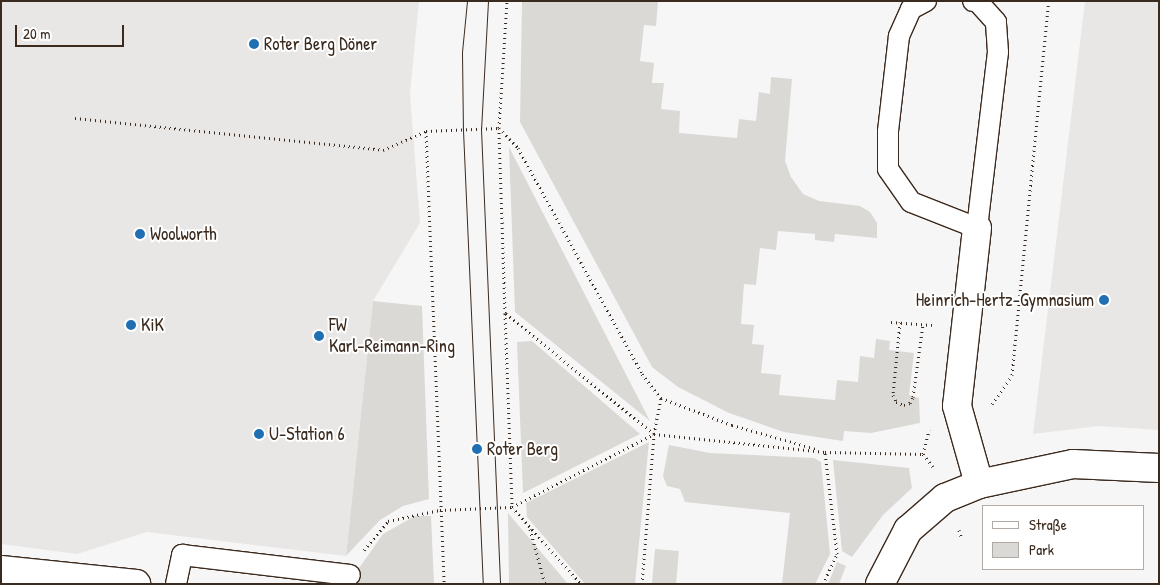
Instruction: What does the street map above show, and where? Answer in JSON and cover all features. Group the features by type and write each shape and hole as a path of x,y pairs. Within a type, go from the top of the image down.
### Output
{"street":[{"path":"977,228 957,406 979,484"},
{"path":"880,584 908,530 945,498 979,484 1073,464 1159,468"},
{"path":"1,570 136,584"}],"lane":[{"path":"926,1 911,9 899,36 888,131 888,169 911,202 977,228 998,52 996,22 978,2 973,1"},
{"path":"176,584 182,555 350,575"}],"path":[{"path":"508,1 499,128 512,507 581,584"},
{"path":"987,411 1012,375 1049,1"},
{"path":"75,118 383,150 426,131 499,128 518,148 642,374 661,398 732,425 825,452"},
{"path":"426,131 444,584"},
{"path":"505,313 654,434 825,452 922,454 937,472 945,498 962,539"},
{"path":"891,322 917,324"},
{"path":"900,322 893,395 896,402 904,405 910,403 912,397 922,324"},
{"path":"642,584 654,434 661,398"},
{"path":"350,575 366,546 388,521 440,510 512,507 654,434"},
{"path":"823,584 837,554 825,452"},
{"path":"529,526 545,584"}],"shaded area":[{"path":"1,1 419,1 410,94 420,223 373,301 346,556 147,532 77,554 1,544"},
{"name":"Heinrich-Hertz-Gymnasium","path":"1085,1 1159,1 1159,430 1099,426 1033,434"}],"green space":[{"path":"522,1 658,1 656,26 644,25 640,61 654,63 652,83 664,83 661,109 680,111 679,133 737,138 739,119 756,121 759,92 770,94 771,77 792,79 785,161 791,177 803,194 819,201 860,206 870,212 877,223 877,238 835,234 834,242 815,240 815,234 778,231 776,250 760,248 756,285 744,284 741,324 754,325 752,344 764,345 761,373 781,375 779,395 835,400 837,380 858,382 860,356 874,358 876,339 890,341 889,350 914,353 909,395 919,398 920,423 871,433 844,431 843,441 784,432 729,413 678,387 652,367 520,122"},
{"path":"509,147 650,421 515,312"},
{"path":"373,301 422,306 429,499 403,506 380,520 346,556"},
{"path":"532,341 640,434 523,493 517,342"},
{"path":"649,442 635,584 585,584 527,517 526,503"},
{"path":"669,445 710,453 814,458 821,462 830,554 815,584 782,584 790,513 685,502 680,489 667,486 663,476"},
{"path":"833,460 909,468 912,488 883,515 852,557 842,551"},
{"path":"508,513 568,584 509,584"},
{"path":"415,516 431,516 434,584 348,584 383,534"},
{"path":"655,549 679,551 676,584 652,584"},
{"path":"837,562 846,566 839,584 828,584"}],"tram line":[{"path":"467,1 462,52 463,130 483,584"},
{"path":"488,1 481,129 500,584"}],"place":[{"name":"Roter Berg Döner","path":"254,44"},
{"name":"Woolworth","path":"140,234"},
{"name":"Heinrich-Hertz-Gymnasium","path":"1104,300"},
{"name":"KiK","path":"131,325"},
{"name":"FW Karl-Reimann-Ring","path":"319,336"},
{"name":"U-Station 6","path":"259,434"},
{"name":"Roter Berg","path":"477,449"}]}
